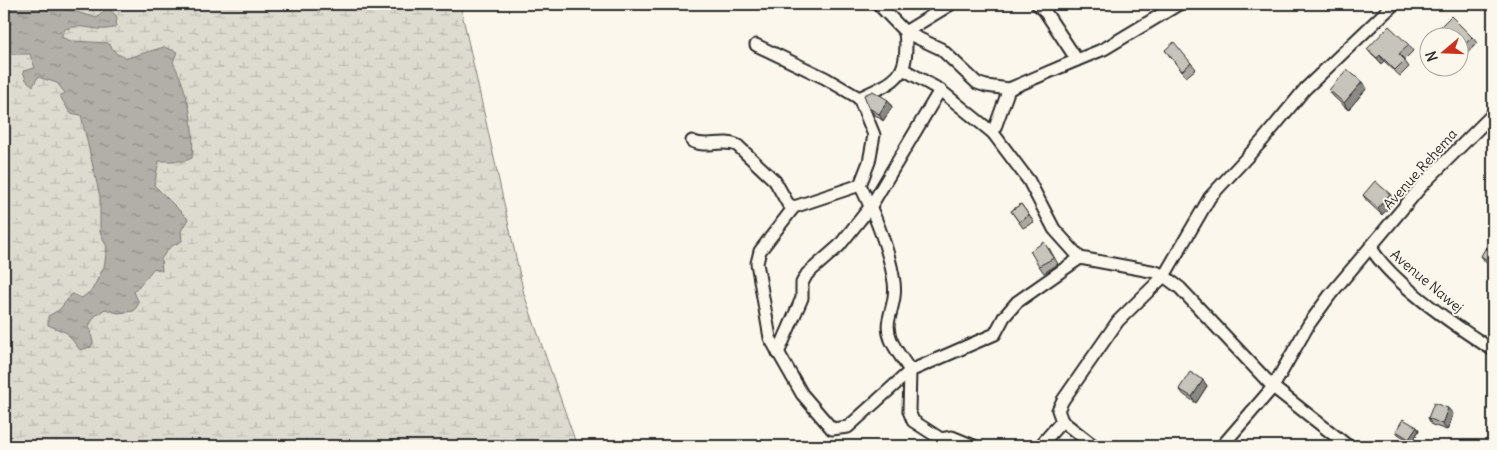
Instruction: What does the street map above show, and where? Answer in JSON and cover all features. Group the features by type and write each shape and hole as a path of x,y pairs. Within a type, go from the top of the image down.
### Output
{"street":[{"path":"878,4 905,32 941,49 977,82 992,88 1009,89 1104,49 1179,4"},
{"path":"905,32 951,4"},
{"path":"1037,4 1044,10 1078,60"},
{"path":"1094,446 1062,421 1058,410 1063,400 1118,321 1164,276 1210,197 1262,141 1305,89 1394,4"},
{"path":"859,98 887,85 903,69 908,52 905,32"},
{"path":"756,45 825,78 859,98 874,135 870,162 860,185 794,207 760,251 757,262 770,338 796,380 802,394 832,429 848,427 910,371 995,334 1004,317 1017,302 1080,258"},
{"path":"903,69 940,90 993,132 1034,189 1054,229 1080,258 1156,272 1164,276 1180,288 1273,387 1348,446"},
{"path":"993,132 1009,89"},
{"path":"778,353 790,320 802,298 802,282 806,274 839,246 871,206 940,90"},
{"name":"Avenue Rehema","path":"1222,446 1273,387 1309,324 1371,248 1425,182 1493,114"},
{"path":"692,141 698,144 731,143 738,146 775,181 788,204 794,207"},
{"path":"860,185 871,206 894,282 895,297 888,321 889,334 892,345 910,371 909,411 913,421 941,439 952,437 974,446"},
{"name":"Avenue Nawej","path":"1371,248 1380,262 1394,276 1462,330 1493,350"},
{"path":"1040,446 1062,421"}],"green space":[{"path":"4,4 460,4 524,294 577,446 4,446"}],"water":[{"path":"4,4 44,4 49,9 59,4 62,8 97,18 108,7 117,17 116,27 103,29 72,27 65,29 61,37 71,41 108,43 117,54 127,58 164,47 177,52 173,62 183,85 189,109 193,146 192,158 185,161 159,161 154,185 188,219 181,231 182,241 170,247 161,259 162,271 154,268 134,292 139,303 134,311 118,313 105,309 95,316 89,326 93,342 91,347 80,350 67,333 48,325 48,316 59,310 72,294 82,298 92,290 104,267 107,247 100,232 100,197 81,115 70,113 60,96 65,93 57,83 38,77 33,86 26,80 23,71 35,68 30,54 11,54 4,48"}],"building":[{"path":"1451,16 1463,28 1439,28"},
{"path":"1389,26 1409,45 1399,54 1405,60 1395,70 1380,55 1377,58 1367,49"},
{"path":"1174,42 1191,63 1182,71 1165,50"},
{"path":"1347,69 1362,82 1344,103 1329,90"},
{"path":"873,91 888,100 879,114 869,108 864,95"},
{"path":"1375,181 1390,194 1378,208 1363,195"},
{"path":"1021,204 1029,215 1019,222 1011,211"},
{"path":"1044,242 1054,258 1039,266 1030,251"},
{"path":"1489,242 1493,244 1493,264 1481,256"},
{"path":"1190,372 1203,380 1192,397 1179,389"},
{"path":"1434,403 1448,408 1442,424 1428,418"},
{"path":"1403,419 1417,427 1409,439 1396,431"}]}
